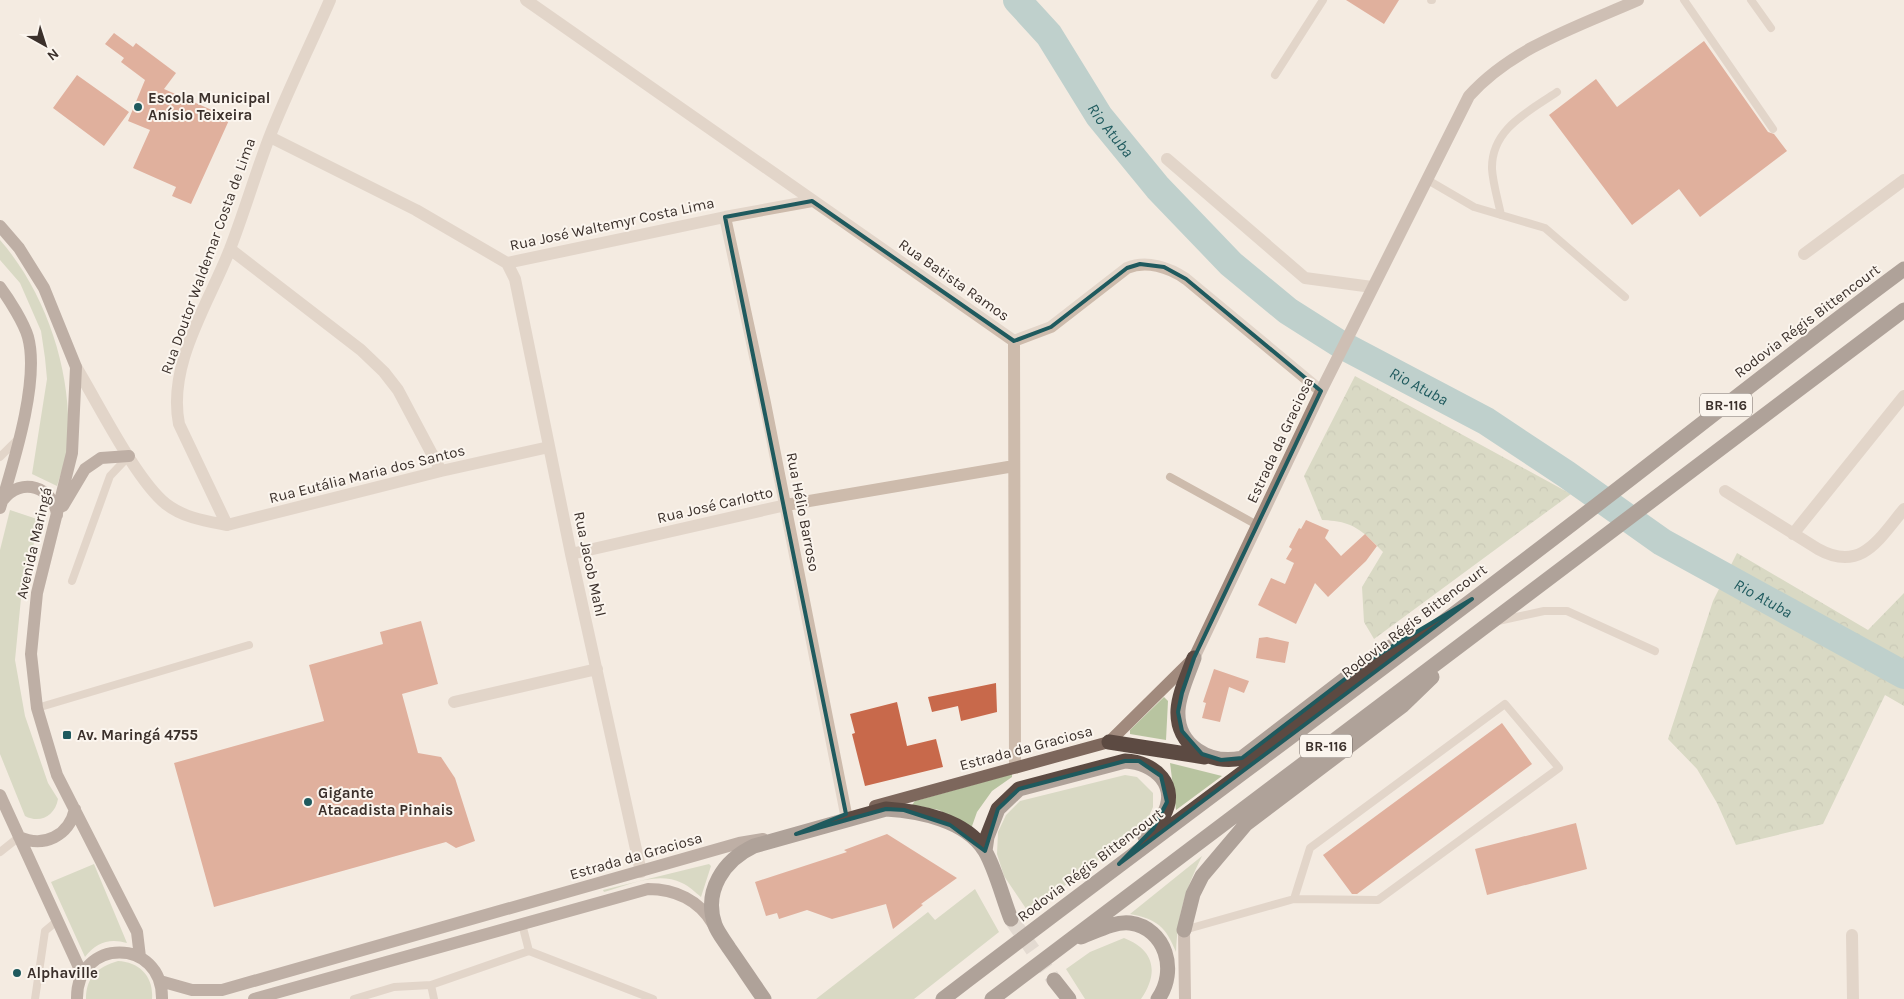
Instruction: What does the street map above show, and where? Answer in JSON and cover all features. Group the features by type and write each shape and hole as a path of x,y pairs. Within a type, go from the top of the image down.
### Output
{"highway":[{"name":"Rodovia Régis Bittencourt","path":"944,999 1119,864 1571,525 1814,336 1904,269"},
{"name":"BR-116","path":"992,999 1904,310"},
{"path":"1109,742 1211,758 1232,760 1242,758 1372,659 1472,599"},
{"path":"1184,930 1193,894 1202,876 1246,824 1402,706 1488,624"},
{"path":"1194,658 1179,702 1179,722 1187,740 1211,758"},
{"path":"985,851 989,830 998,810 1019,789 1125,761 1139,761 1152,767 1161,776 1167,789 1167,802 1163,815 1153,828 1119,864"},
{"path":"764,999 715,927 712,910 713,893 719,876 730,861 754,846 886,809 904,810 935,817 975,840 985,851 1011,919"},
{"path":"1060,947 1113,925 1129,923 1146,929 1159,941 1167,957 1169,974 1163,992 1158,999"},
{"path":"1054,980 1069,999"}],"main road":[{"name":"Estrada da Graciosa","path":"160,981 192,990 222,990 739,843 796,834 846,814 1109,742 1194,658 1330,371 1462,106 1491,74 1529,49 1638,0"},
{"name":"Avenida Maringá","path":"0,226 19,248 44,288 76,367 72,453 37,593 31,654 37,708 58,775 137,932 140,957"},
{"path":"0,287 28,336 32,360 19,438 1,505"},
{"path":"57,517 85,469 101,458 129,456"},
{"path":"1,505 8,494 17,489 35,487 52,498 57,517"},
{"path":"0,797 82,974"},
{"path":"19,837 37,842 57,837 70,823 75,809"},
{"path":"254,999 648,889 659,889 689,898 704,911 715,927"},
{"path":"1184,930 1185,999"},
{"path":"77,999 82,974 95,960 103,955 122,952 140,957 149,963 160,981 162,999"}],"street":[{"name":"Rua Doutor Waldemar Costa de Lima","path":"227,525 185,440 176,409 182,368 230,249 270,137 330,0"},
{"name":"Rua Batista Ramos","path":"526,0 1014,341 1015,768"},
{"name":"Rua José Waltemyr Costa Lima","path":"270,137 416,210 507,263 725,217 812,201"},
{"path":"1167,159 1305,278 1372,287"},
{"path":"1804,254 1904,180"},
{"name":"Rua Hélio Barroso","path":"725,217 786,505 846,814"},
{"path":"230,249 361,350 384,372 398,390 441,471"},
{"name":"Rua Jacob Mahl","path":"507,263 515,279 571,554 641,872"},
{"path":"1014,341 1051,327 1127,268 1148,264 1172,271 1186,279 1321,391"},
{"name":"Rua Eutália Maria dos Santos","path":"76,367 129,456 145,480 166,504 193,518 227,525 441,471 549,447"},
{"path":"1793,534 1904,396"},
{"name":"Rua José Carlotto","path":"571,554 786,505 1014,466"},
{"path":"1725,491 1831,556 1844,558 1857,557 1880,537 1904,509"},
{"path":"454,702 597,669"},
{"path":"1852,935 1853,999"}],"lane":[{"path":"1275,75 1323,0"},
{"path":"1684,0 1773,129"},
{"path":"1751,0 1771,28"},
{"path":"1501,215 1492,170 1493,155 1499,138 1509,125 1557,92"},
{"path":"1426,179 1474,207 1544,228 1625,297"},
{"path":"0,457 19,438"},
{"path":"72,581 110,476 129,456"},
{"path":"1170,477 1258,525"},
{"path":"1488,624 1544,611 1567,611 1655,652"},
{"path":"37,708 250,645"},
{"path":"1184,930 1294,899 1378,900 1559,768 1505,704 1310,848 1294,899"},
{"path":"0,852 19,837"},
{"path":"35,999 45,931 57,922"},
{"path":"522,924 529,951"},
{"path":"354,999 394,987 431,985 529,951 653,999"},
{"path":"431,985 434,999"}],"highlighted area":[{"path":"812,201 1014,341 1051,327 1127,268 1140,264 1164,267 1186,279 1321,391 1194,658 1182,693 1178,712 1182,731 1202,754 1221,760 1242,758 1371,659 1472,599 1119,864 1153,829 1167,802 1161,776 1139,761 1125,761 1019,789 998,809 985,851 950,825 904,810 886,809 796,834 846,814 725,217"}],"green space":[{"path":"0,240 32,286 54,339 62,368 67,396 67,453 57,486 32,474 47,379 45,358 41,331 20,283 0,260"},
{"path":"1355,376 1571,494 1374,639 1364,622 1362,587 1383,552 1363,532 1356,528 1342,522 1322,520 1304,476"},
{"path":"10,510 40,520 22,588 15,660 25,716 48,783 58,799 54,810 41,819 25,816 0,754 0,550"},
{"path":"1737,553 1868,630 1904,593 1904,706 1885,695 1823,824 1736,845 1717,803 1697,769 1668,739 1713,601"},
{"path":"1164,697 1168,701 1166,740 1130,734 1130,730"},
{"path":"1170,763 1222,776 1176,810"},
{"path":"1012,774 1012,777 992,791 977,812 971,829 939,810 912,805 915,801"},
{"path":"1125,775 1137,777 1153,793 1153,807 1146,823 1029,913 1004,876 997,854 998,832 1006,815 1020,801"},
{"path":"1202,856 1183,902 1176,952 1164,930 1154,922 1130,914"},
{"path":"94,864 127,943 104,942 85,957 51,882"},
{"path":"709,864 711,866 701,897 685,884 663,878 644,880"},
{"path":"640,881 604,892 603,890"},
{"path":"975,889 999,932 914,999 816,999 928,912 935,920"},
{"path":"1124,938 1142,949 1151,963 1150,980 1141,999 1085,999 1066,969 1090,952"},
{"path":"118,961 133,964 144,972 151,984 152,999 86,999 88,985 94,974 111,963"}],"building":[{"path":"1346,0 1399,0 1384,24"},
{"path":"114,33 133,47 136,43 176,73 164,89 230,118 191,204 172,196 176,187 133,168 150,130 128,121 145,80 121,62 124,58 105,44"},
{"path":"1704,41 1768,132 1774,134 1787,151 1700,217 1679,189 1632,225 1549,115 1596,79 1617,107"},
{"path":"77,75 129,112 104,146 53,108"},
{"path":"1306,520 1329,530 1325,538 1341,556 1365,534 1377,546 1366,561 1328,597 1315,583 1296,624 1258,605 1271,578 1285,584 1294,563 1286,559 1292,549 1289,547 1299,528 1301,529"},
{"name":"Gigante Atacadista Pinhais","path":"421,621 438,684 402,694 418,753 441,757 455,778 475,841 456,848 446,842 214,907 174,763 324,721 309,665 383,644 380,632"},
{"path":"1267,637 1289,642 1285,663 1256,658 1259,638"},
{"path":"1214,669 1249,681 1244,693 1229,687 1220,722 1202,718 1206,703 1203,702"},
{"path":"996,683 997,712 961,721 958,706 932,712 928,697"},
{"path":"897,702 907,746 936,739 943,767 865,786 852,734 855,733 850,714"},
{"path":"1502,723 1532,764 1357,894 1352,894 1323,855"},
{"path":"1576,823 1587,869 1487,895 1475,849"},
{"path":"887,834 957,878 921,904 923,905 893,929 886,904 832,919 807,910 779,919 777,913 766,916 755,882 847,852 844,850"}],"waterway":[{"name":"Rio Atuba","path":"1017,0 1049,35 1099,116 1158,188 1231,264 1288,311 1340,344 1486,421 1566,474 1662,542 1904,675"}],"tunnel":[{"path":"1011,919 1054,980"}],"place":[{"name":"Escola Municipal Anísio Teixeira","path":"138,107"},
{"name":"Av. Maringá 4755","path":"67,735"},
{"name":"Gigante Atacadista Pinhais","path":"308,802"},
{"name":"Alphaville","path":"17,973"}]}
